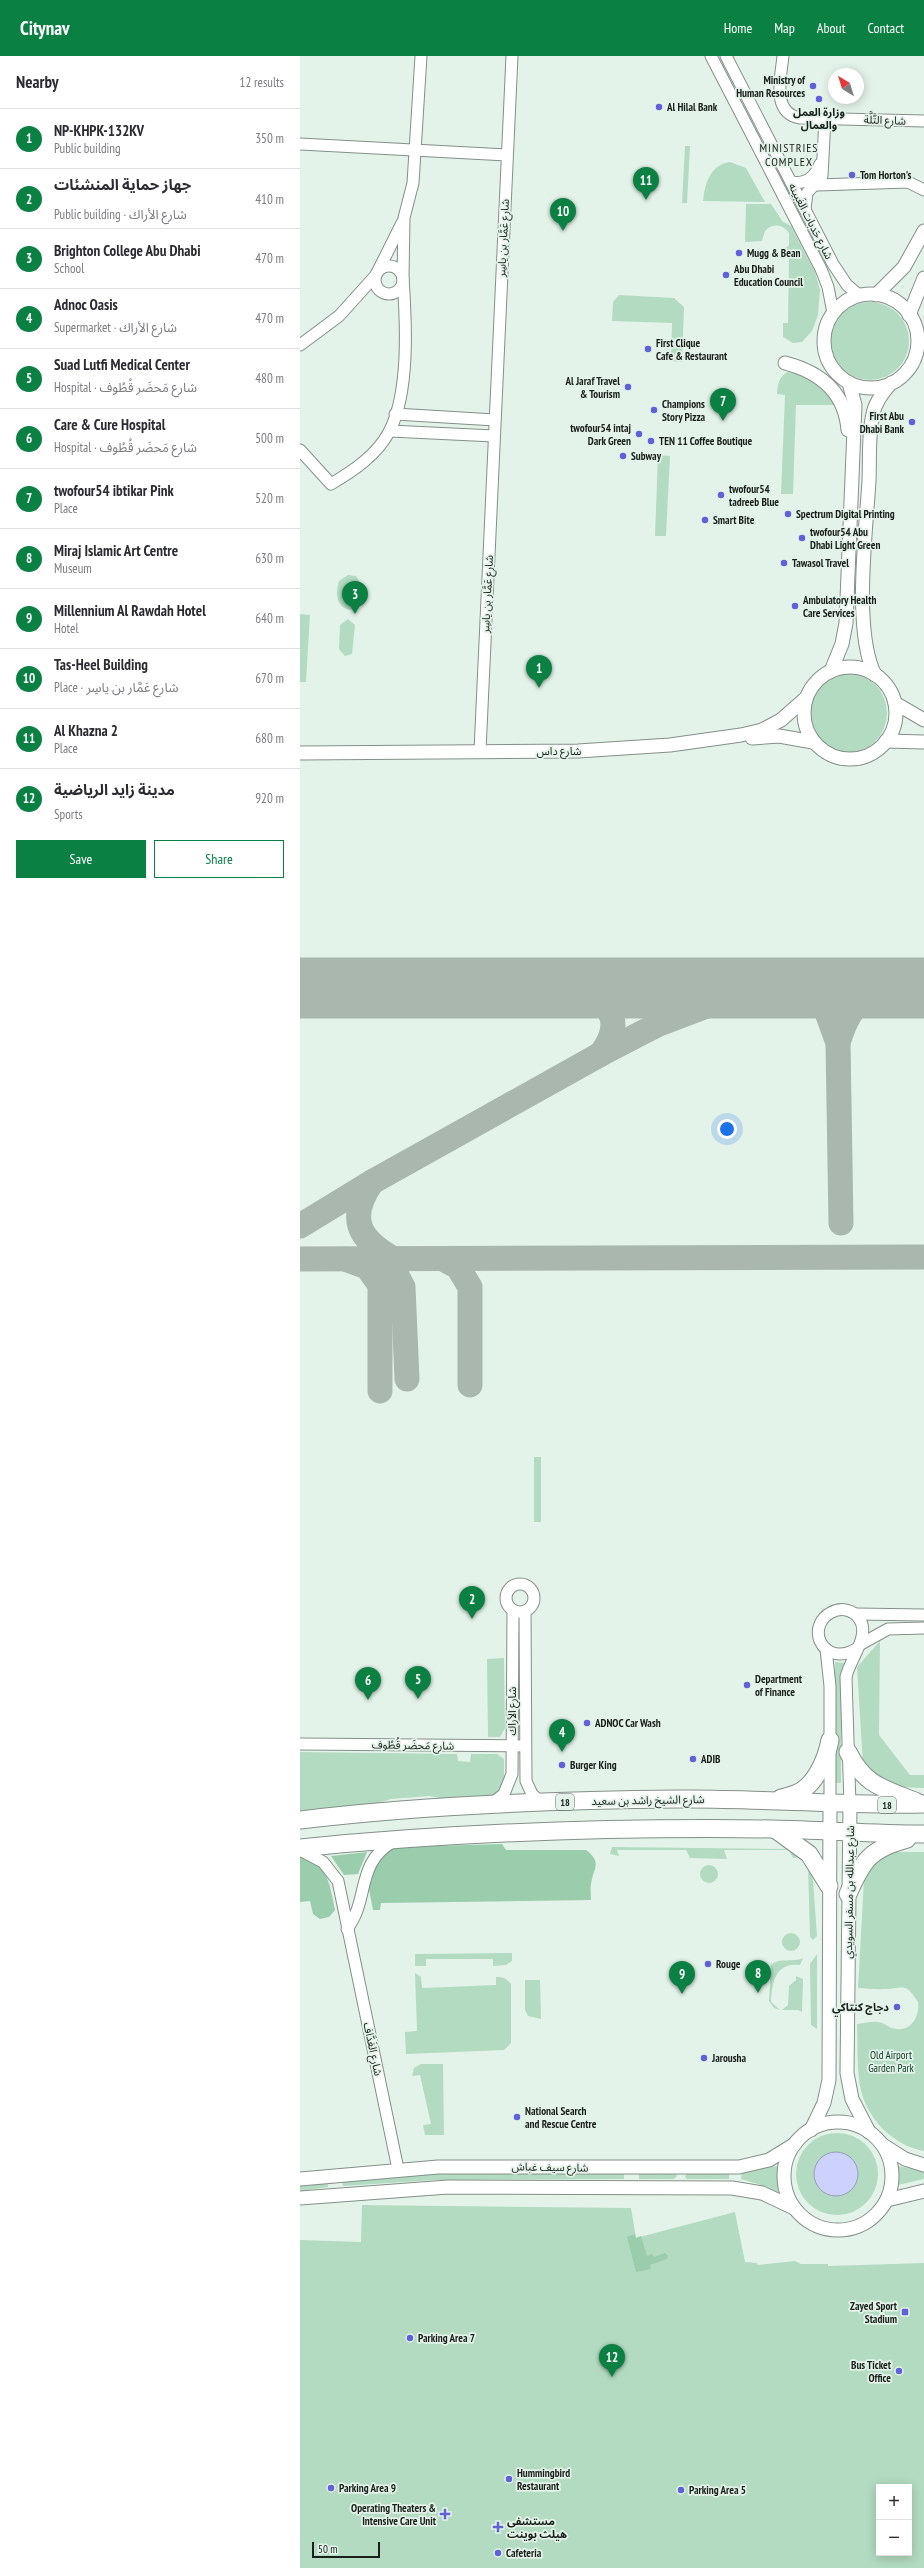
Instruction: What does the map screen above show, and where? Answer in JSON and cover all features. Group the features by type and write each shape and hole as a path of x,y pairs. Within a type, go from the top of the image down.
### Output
{"main road":[{"path":"776,1800 808,1786 824,1759 830,1740"},
{"path":"848,1752 857,1769 866,1779 923,1804"},
{"name":"شارع الشيخ راشد بن سعيد","path":"300,1820 491,1804 680,1799 776,1800 850,1805 923,1804"},
{"path":"774,1829 809,1854 829,1886"},
{"path":"300,1849 398,1838 558,1832 774,1829 828,1833 924,1834"},
{"path":"848,1894 861,1866 877,1849 924,1834"}],"street":[{"path":"300,345 339,316 377,273 404,218 413,183 421,56"},
{"name":"شارع عَمَّار بن ياسِر","path":"480,751 512,56"},
{"name":"شارع حَدبات الغَبينه","path":"711,56 821,269 828,287 833,313"},
{"name":"شارع حَدبات الغَبينه","path":"726,56 842,279 860,296"},
{"name":"شارع التَّلَّة","path":"783,56 780,99 783,108 795,117 924,121"},
{"path":"806,210 806,196 822,176 821,161 825,118"},
{"path":"300,154 300,144 507,155"},
{"path":"791,182 799,183 811,178 821,161"},
{"path":"816,185 905,181 915,183 924,190"},
{"path":"300,450 331,484 364,462 390,431 395,414 404,367 406,321 403,278 404,218"},
{"path":"876,295 904,268 924,231"},
{"path":"350,303 368,293 385,294 399,291 403,278 399,270 391,266 377,273"},
{"path":"377,273 377,288 396,301 406,321"},
{"path":"909,315 924,278"},
{"path":"875,675 854,667 832,671 819,679 806,698 804,721 813,742 831,756 853,760 868,756 886,741 895,723 895,703 890,690 875,675 867,657 864,634 867,515 872,414 881,394 909,367 916,353 916,329 909,315 898,303 876,295 860,296 845,302 833,313 824,336 825,352 834,370 849,383 870,388 891,383"},
{"path":"785,363 813,372 835,392 847,421 852,464"},
{"path":"832,671 842,644 846,623 855,405 849,383"},
{"path":"395,414 431,418 495,420"},
{"path":"430,432 426,424 431,418"},
{"path":"390,431 494,436"},
{"name":"شارع داس","path":"300,753 609,750 670,745 741,735 762,730 777,723 806,698"},
{"path":"895,703 924,720"},
{"name":"شارع داس","path":"300,760 609,757 679,751 767,736 790,737 813,742"},
{"path":"886,741 924,742"},
{"path":"522,1584 529,1587 534,1595 533,1605 525,1611 513,1610 506,1601 507,1593 512,1587 522,1584"},
{"name":"شارع الأراك","path":"491,1804 504,1794 509,1784 512,1746 513,1610"},
{"path":"858,1646 864,1631 863,1625 856,1614 849,1610 838,1610 827,1614 822,1620 818,1633 826,1649 841,1655 858,1646 888,1629 924,1628"},
{"name":"شارع الأراك","path":"525,1611 526,1781 532,1794 542,1803"},
{"path":"856,1614 924,1615"},
{"name":"شارع عبدالله بن مسفر السويدي","path":"858,1646 850,1663 846,1684 850,1805 847,2073 852,2099 869,2132"},
{"name":"شارع عبدالله بن مسفر السويدي","path":"811,2130 824,2102 830,2080 828,1833 830,1804 830,1740 829,1667 826,1649"},
{"path":"513,1654 525,1654"},
{"name":"شارع مَحضَر قُطُوف","path":"300,1744 525,1746"},
{"path":"347,1929 354,1918 368,1866 384,1847 398,1838"},
{"name":"شارع الغَدَّاف","path":"300,1849 323,1862 335,1875 398,2169"},
{"path":"882,2144 891,2170 890,2188 886,2200 867,2221 840,2230 812,2224 794,2208 786,2190 784,2171 795,2144 811,2130 827,2123 840,2122 853,2124 869,2132 882,2144 905,2159 924,2165"},
{"name":"شارع سيف غباش","path":"300,2179 398,2169 471,2166 672,2168 749,2166 778,2156 795,2144"},
{"path":"672,2168 681,2177 674,2187"},
{"name":"شارع سيف غباش","path":"300,2198 440,2187 674,2187 746,2189 770,2196 794,2208"},
{"path":"886,2200 924,2191"}],"green space":[{"path":"685,146 690,146 687,203 682,203"},
{"path":"730,162 746,168 765,202 703,201 707,182 713,171 723,164"},
{"path":"746,204 771,204 783,222 791,226 815,272 820,290 818,315 812,331 802,342 793,343 783,337 783,323 788,323 789,256 782,256 782,252 789,245 789,233 781,226 774,226 765,231 762,241 745,242"},
{"path":"619,295 674,298 684,307 682,362 671,361 672,323 612,321 613,302"},
{"path":"870,302 885,305 892,309 902,319 906,326 909,341 906,356 902,363 892,373 885,377 870,380 855,377 848,373 838,363 834,356 831,341 834,326 838,319 848,309 855,305"},
{"path":"793,370 812,378 835,405 796,405 793,494 781,494 785,395 777,394 777,389 782,376"},
{"path":"658,455 670,456 666,536 655,536"},
{"path":"348,575 356,576 362,586 360,604 350,610 339,603 337,595 339,581"},
{"path":"300,614 310,615 306,682 300,682"},
{"path":"348,619 355,625 352,654 345,656 339,649 340,625"},
{"path":"839,673 855,673 876,684 887,705 887,721 876,742 855,753 839,753 825,747 818,742 813,735 807,721 807,705 813,691 818,684 825,679"},
{"path":"534,1457 541,1457 541,1522 534,1522"},
{"path":"880,1641 879,1735 910,1775 924,1775 924,1788 892,1787 863,1764 857,1667"},
{"path":"504,1658 505,1728 500,1737 488,1737 487,1659"},
{"path":"835,1662 844,1663 841,1692 841,1783 834,1783"},
{"path":"300,1752 457,1754 458,1761 470,1762 471,1754 497,1754 504,1759 504,1785 493,1795 445,1799 429,1796 391,1799 375,1804 300,1811"},
{"path":"502,1844 506,1850 586,1850 596,1862 592,1878 591,1900 381,1903 380,1910 373,1910 367,1879 385,1852 396,1847"},
{"path":"612,1847 794,1849 805,1854 812,1867 817,1936 813,1940 810,1937 808,1867 803,1859 793,1858 789,1850 724,1850 727,1859 690,1858 686,1850 617,1850 619,1856 610,1854"},
{"path":"367,1852 358,1874 344,1875 331,1856"},
{"name":"Old Airport Garden Park","path":"893,1852 924,1852 924,2151 902,2144 884,2130 874,2118 867,2106 859,2081 857,2024 877,2022 893,2028 902,2029 911,2025 918,2012 918,2002 914,1995 907,1989 858,1988 864,1880 866,1874 875,1862"},
{"path":"300,1856 317,1864 326,1876 335,1910 329,1917 320,1919 313,1914 310,1901 300,1902"},
{"path":"709,1865 715,1868 718,1874 715,1880 709,1883 703,1880 700,1874 703,1868"},
{"path":"787,1933 795,1933 800,1938 798,1949 795,1951 787,1951 782,1946 782,1938"},
{"path":"512,1953 512,1961 506,1965 493,1966 493,1959 426,1959 426,1966 415,1966 415,1954"},
{"path":"817,1954 817,2029 811,2025 810,1964"},
{"path":"803,1958 800,1965 785,1967 776,1975 772,1988 771,2002 780,2010 774,2008 769,2001 771,1965 778,1961"},
{"path":"415,1973 421,1977 422,1988 496,1985 496,1977 506,1979 511,1984 511,2043 504,2050 406,2054 405,2032 417,2031"},
{"path":"796,1976 803,1979 802,2012 798,2010 782,2010 788,2005 789,1986 796,1980"},
{"path":"525,1980 540,1980 541,2019 528,2016 525,2010"},
{"path":"421,2064 443,2064 444,2135 425,2135 423,2125 431,2124 420,2075 412,2076 414,2068"},
{"path":"837,2133 853,2137 866,2145 874,2158 878,2174 874,2190 866,2203 853,2211 837,2215 821,2211 808,2203 800,2190 796,2174 800,2158 808,2145 821,2137"},
{"path":"777,2166 778,2194 761,2185 741,2179 742,2172"},
{"path":"898,2166 924,2172 924,2179 898,2185"},
{"path":"443,2173 624,2173 624,2179 434,2180 343,2186 342,2180"},
{"path":"639,2173 675,2173 677,2176 674,2179 639,2179"},
{"path":"687,2173 729,2173 729,2179 687,2179 685,2177"},
{"path":"328,2181 328,2187 300,2191 300,2185"},
{"path":"362,2205 631,2208 636,2238 735,2212 745,2262 757,2263 758,2265 795,2261 801,2264 828,2264 828,2266 924,2263 924,2568 300,2568 300,2240 361,2242"},
{"path":"635,2234 636,2238 641,2236 647,2256 652,2254 654,2257 665,2253 668,2256 667,2259 650,2265 651,2269 636,2272 627,2237"}],"water":[{"path":"832,2152 840,2152 845,2153 852,2158 857,2165 857,2183 852,2190 845,2195 832,2196 824,2193 817,2186 814,2178 814,2170 817,2162 824,2155"}],"taxiway":[{"path":"585,988 602,1002 612,1017 612,1034 601,1054"},
{"path":"300,1226 372,1182 601,1054 659,1024 712,1004 784,988 810,995 819,1001 826,1010 838,1043 841,1223"},
{"path":"838,1043 847,1020 858,1004 874,994 898,988"},
{"path":"372,1182 360,1206 360,1226 371,1243 392,1258"},
{"path":"300,1259 924,1257"},
{"path":"376,1258 385,1262 395,1272 403,1287 407,1379"},
{"path":"345,1259 367,1267 380,1285 380,1391"},
{"path":"443,1259 458,1267 470,1287 470,1385"}],"runway":[{"path":"300,988 924,988"}],"place":[{"name":"Ministry of Human Resources","path":"813,86"},
{"name":"وزارة العمل والعمال","path":"819,99"},
{"name":"Al Hilal Bank","path":"659,107"},
{"name":"Tom Horton's","path":"852,175"},
{"name":"Al Khazna 2","path":"646,200"},
{"name":"Tas-Heel Building","path":"563,231"},
{"name":"Mugg & Bean","path":"739,253"},
{"name":"Abu Dhabi Education Council","path":"726,275"},
{"name":"First Clique Cafe & Restaurant","path":"648,349"},
{"name":"Al Jaraf Travel & Tourism","path":"628,387"},
{"name":"Champions Story Pizza","path":"654,410"},
{"name":"twofour54 ibtikar Pink","path":"723,421"},
{"name":"First Abu Dhabi Bank","path":"912,422"},
{"name":"twofour54 intaj Dark Green","path":"639,434"},
{"name":"TEN 11 Coffee Boutique","path":"651,441"},
{"name":"Subway","path":"623,456"},
{"name":"twofour54 tadreeb Blue","path":"721,495"},
{"name":"Spectrum Digital Printing","path":"788,514"},
{"name":"Smart Bite","path":"705,520"},
{"name":"twofour54 Abu Dhabi Light Green","path":"802,538"},
{"name":"Tawasol Travel","path":"784,563"},
{"name":"Ambulatory Health Care Services","path":"795,606"},
{"name":"Brighton College Abu Dhabi","path":"355,614"},
{"name":"NP-KHPK-132KV","path":"539,688"},
{"name":"جهاز حماية المنشئات","path":"472,1619"},
{"name":"Department of Finance","path":"747,1685"},
{"name":"Suad Lutfi Medical Center","path":"418,1699"},
{"name":"Care & Cure Hospital","path":"368,1700"},
{"name":"ADNOC Car Wash","path":"587,1723"},
{"name":"Adnoc Oasis","path":"562,1752"},
{"name":"ADIB","path":"693,1759"},
{"name":"Burger King","path":"562,1765"},
{"name":"Rouge","path":"708,1964"},
{"name":"Miraj Islamic Art Centre","path":"758,1993"},
{"name":"Millennium Al Rawdah Hotel","path":"682,1994"},
{"name":"دجاج كنتاكي","path":"897,2007"},
{"name":"Jarousha","path":"704,2058"},
{"name":"National Search and Rescue Centre","path":"517,2117"},
{"name":"Zayed Sport Stadium","path":"905,2312"},
{"name":"Parking Area 7","path":"410,2338"},
{"name":"Bus Ticket Office","path":"899,2371"},
{"name":"مدينة زايد الرياضية","path":"612,2377"},
{"name":"Hummingbird Restaurant","path":"509,2479"},
{"name":"Parking Area 9","path":"331,2488"},
{"name":"Parking Area 5","path":"681,2490"},
{"name":"Operating Theaters & Intensive Care Unit","path":"445,2514"},
{"name":"مستشفى هيلث بوينت","path":"498,2527"},
{"name":"Cafeteria","path":"498,2553"}],"district":[{"name":"MINISTRIES COMPLEX","path":"789,155"}]}
